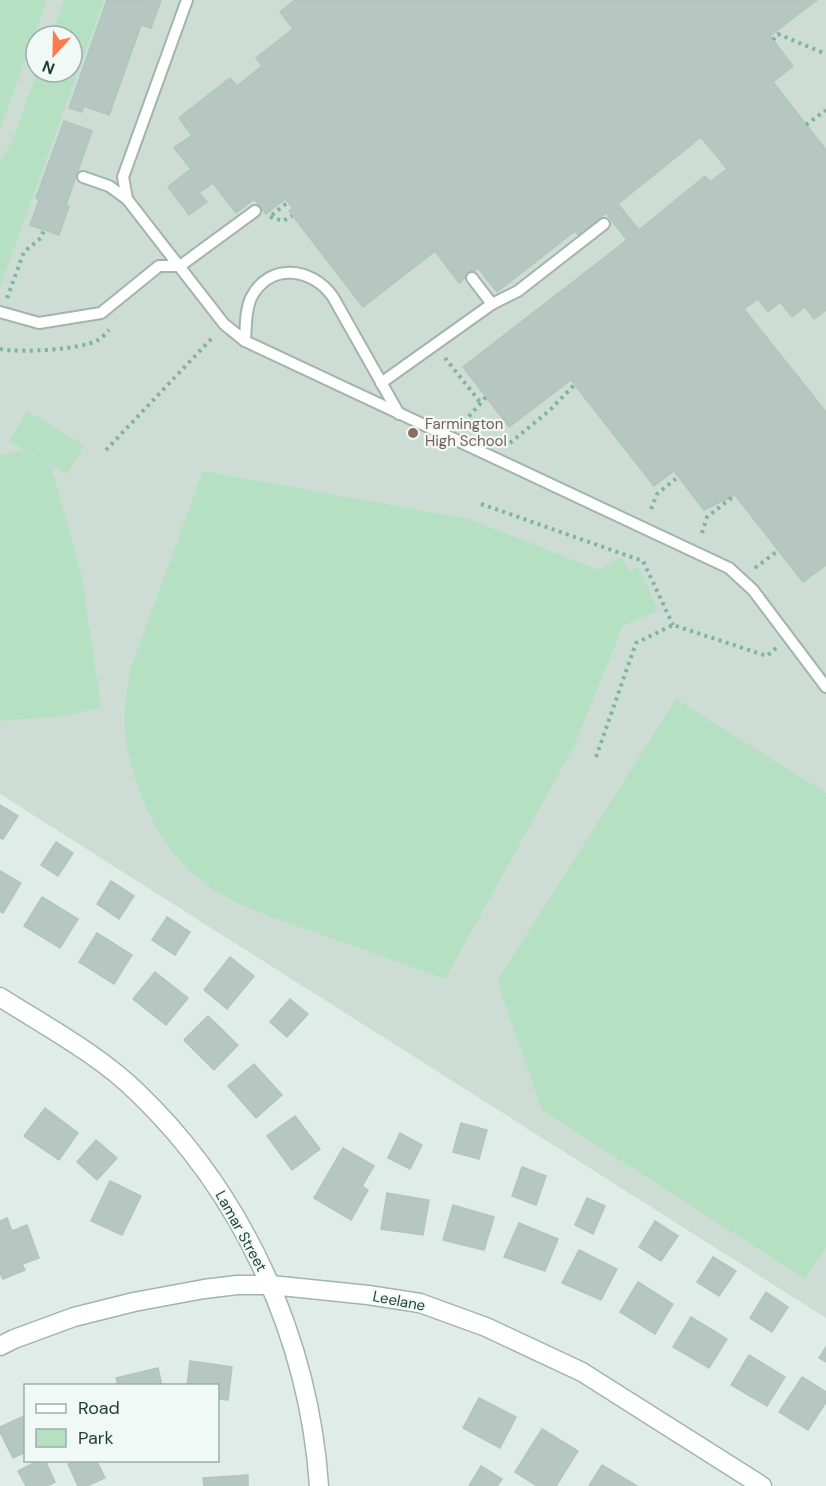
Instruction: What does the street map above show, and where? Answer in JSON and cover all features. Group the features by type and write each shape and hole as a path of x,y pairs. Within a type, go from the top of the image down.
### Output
{"street":[{"name":"Lamar Street","path":"0,997 96,1058 138,1092 198,1161 228,1202 271,1286 296,1358 309,1414 318,1486"},
{"name":"Leelane","path":"0,1346 74,1317 134,1302 237,1285 368,1295 420,1303 486,1327 582,1372 762,1486"}],"lane":[{"path":"127,199 123,177 187,0"},
{"path":"83,177 109,186 127,199 224,324 245,341 729,568 753,590 826,687"},
{"path":"1,312 39,323 101,313 159,266 180,266 255,211"},
{"path":"381,383 492,304 518,291 604,224"},
{"path":"245,341 247,311 256,290 274,276 286,273 308,275 318,280 333,297 399,414"},
{"path":"472,278 492,304"}],"path":[{"path":"773,40 778,34 826,54"},
{"path":"807,125 826,110"},
{"path":"270,216 283,221 292,216"},
{"path":"1,312 24,252 41,238 44,230"},
{"path":"106,450 224,324"},
{"path":"435,345 480,402"},
{"path":"510,443 550,410 575,384"},
{"path":"464,422 486,397"},
{"path":"651,509 657,494 678,477"},
{"path":"702,533 707,518 735,495"},
{"path":"481,504 643,561 673,625"},
{"path":"755,568 779,550"},
{"path":"596,757 636,643 673,625 767,656 789,638"}],"shaded area":[{"name":"Farmington High School","path":"0,0 826,0 826,1318 0,794"}],"green space":[{"path":"0,0 47,0 38,24 24,24 24,63 0,129"},
{"path":"64,0 104,0 84,55 84,24 55,24"},
{"path":"33,84 74,84 0,287 0,161 12,142"},
{"path":"27,411 84,445 67,474 9,441"},
{"path":"22,450 51,466 82,577 101,707 65,716 0,721 0,456"},
{"path":"203,471 469,519 599,570 621,557 629,571 639,567 658,611 623,626 574,746 445,979 235,902 204,883 182,863 161,836 150,815 135,778 127,748 125,703 127,687 130,670"},
{"path":"676,699 826,793 826,1247 805,1279 542,1110 497,981"}],"building":[{"path":"107,0 150,0 109,115 84,106 82,112 69,108 77,84 84,84 84,65"},
{"path":"150,0 161,0 151,28 142,25"},
{"path":"295,0 817,0 770,36 793,66 773,82 826,150 826,310 814,319 805,307 792,317 780,302 768,312 758,299 744,309 826,412 826,565 803,582 735,495 704,510 674,471 654,486 571,380 509,427 463,367 627,240 606,213 578,235 575,231 497,292 478,268 459,283 435,251 363,307 289,211 293,208 285,199 266,214 254,199 236,213 213,183 199,193 207,202 189,215 168,187 191,169 174,148 192,135 179,118 230,78 237,86 262,66 256,58 293,29 280,12","holes":["701,137 727,169 710,182 705,176 639,230 618,204"]},
{"path":"64,121 92,131 66,205 69,206 59,235 30,225 39,200 36,198"},
{"path":"0,805 18,816 3,839 0,838"},
{"path":"56,842 73,853 58,876 41,865"},
{"path":"0,871 21,883 3,913 0,911"},
{"path":"111,881 134,896 119,919 97,904"},
{"path":"42,897 78,919 60,948 24,926"},
{"path":"167,917 190,932 175,955 152,940"},
{"path":"97,933 132,955 114,984 79,962"},
{"path":"230,957 254,976 227,1009 204,990"},
{"path":"155,972 188,998 166,1025 133,999"},
{"path":"290,999 308,1014 287,1037 270,1022"},
{"path":"208,1016 238,1045 214,1070 184,1040"},
{"path":"254,1064 282,1095 256,1118 228,1086"},
{"path":"45,1108 78,1133 59,1160 24,1136"},
{"path":"295,1116 320,1149 292,1170 267,1136"},
{"path":"461,1123 487,1130 479,1159 453,1152"},
{"path":"400,1133 422,1145 410,1169 388,1158"},
{"path":"96,1140 117,1158 97,1180 77,1162"},
{"path":"343,1148 374,1166 362,1186 368,1190 351,1220 314,1198"},
{"path":"522,1167 546,1176 536,1205 512,1196"},
{"path":"110,1181 141,1196 122,1235 91,1221"},
{"path":"387,1193 429,1200 423,1235 381,1229"},
{"path":"587,1198 605,1206 593,1234 575,1225"},
{"path":"453,1205 494,1217 484,1250 443,1240"},
{"path":"7,1218 12,1231 27,1225 39,1258 22,1264 25,1270 3,1279 0,1273 0,1221"},
{"path":"655,1221 678,1236 661,1261 639,1247"},
{"path":"519,1223 558,1239 545,1271 504,1257"},
{"path":"579,1250 617,1269 601,1300 562,1283"},
{"path":"713,1257 736,1271 719,1296 697,1282"},
{"path":"638,1282 673,1304 655,1334 620,1312"},
{"path":"766,1292 788,1307 772,1332 750,1318"},
{"path":"691,1317 727,1339 709,1368 673,1347"},
{"path":"826,1347 826,1362 819,1358"},
{"path":"749,1355 785,1377 767,1406 731,1385"},
{"path":"190,1361 232,1367 228,1400 219,1399 219,1384 187,1384"},
{"path":"158,1368 162,1384 118,1384 116,1378"},
{"path":"802,1377 826,1392 826,1402 808,1430 779,1412"},
{"path":"479,1398 516,1417 500,1448 463,1428"},
{"path":"24,1416 24,1453 13,1458 0,1432 0,1427"},
{"path":"542,1429 578,1451 556,1486 537,1486 515,1472"},
{"path":"35,1462 46,1462 55,1482 46,1486 26,1486 18,1471"},
{"path":"97,1462 105,1478 87,1486 78,1486 68,1464"},
{"path":"602,1465 637,1486 589,1486"},
{"path":"481,1466 502,1479 497,1486 469,1486"},
{"path":"248,1475 248,1486 204,1486 203,1478"}],"place":[{"name":"Farmington High School","path":"413,433"}]}
